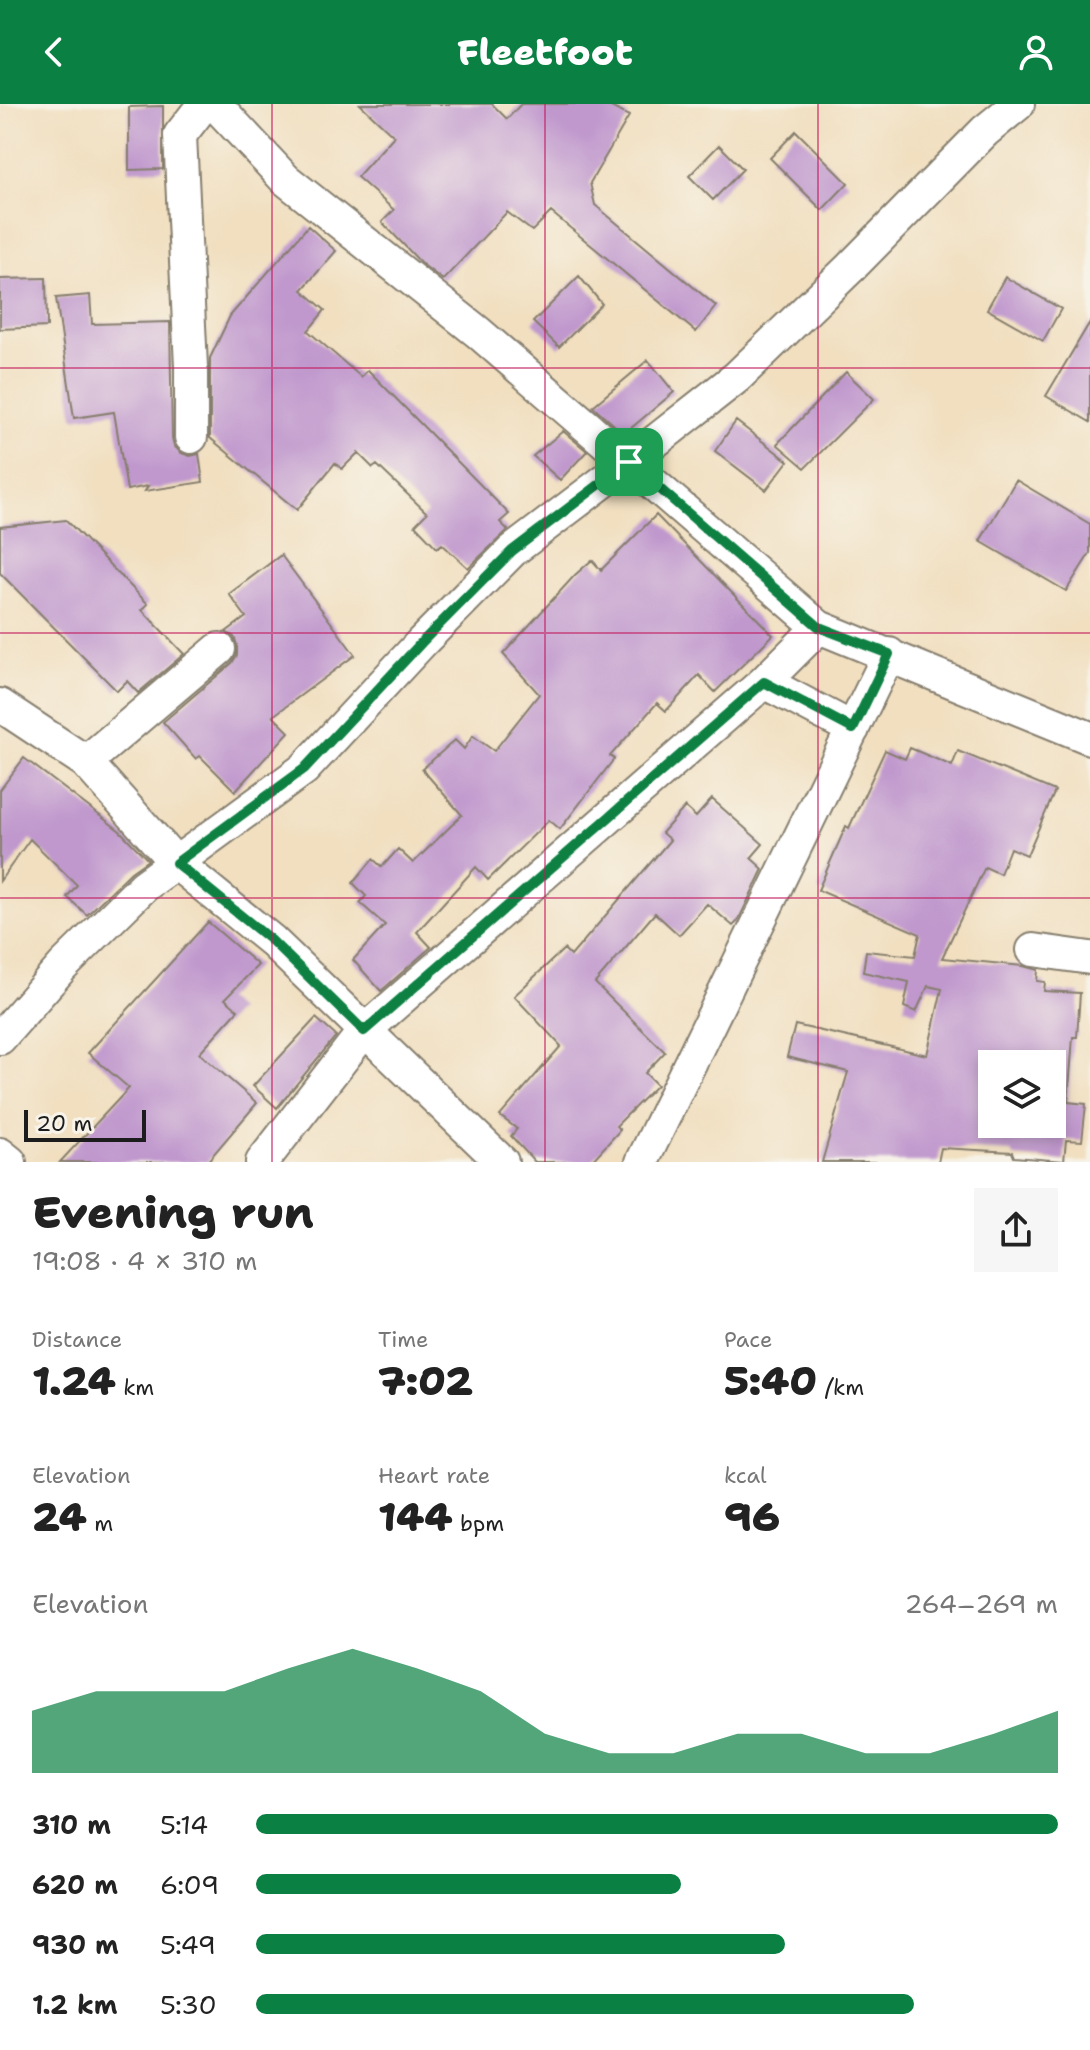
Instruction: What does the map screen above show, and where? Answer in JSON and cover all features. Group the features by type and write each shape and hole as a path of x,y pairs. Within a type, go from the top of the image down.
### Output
{"street":[{"path":"191,437 191,367 180,135 204,104"},
{"path":"215,104 285,179 479,333 819,627 1090,738"},
{"path":"0,1038 63,966 144,886 304,769 512,551 737,377 985,131 1018,104"},
{"path":"262,1162 364,1031 764,682 819,627"},
{"path":"86,762 219,649"},
{"path":"642,1162 889,654"},
{"path":"764,682 853,729"},
{"path":"0,705 86,762 176,863 272,941 502,1162"},
{"path":"1033,950 1090,958"},
{"path":"0,1154 10,1162"}],"building":[{"path":"360,104 492,104 507,119 521,104 605,104 629,116 590,183 595,205 716,306 696,332 551,212 532,231 507,212 443,280 422,264 382,222 394,210 357,177 394,136"},
{"path":"163,106 163,169 129,170 129,107"},
{"path":"796,131 848,183 822,210 770,158"},
{"path":"719,145 743,169 713,200 689,176"},
{"path":"308,226 336,251 302,290 325,310 308,331 361,377 368,370 509,514 500,522 508,530 468,568 442,544 437,548 415,525 427,513 377,465 373,468 358,453 342,469 335,463 297,510 210,438 210,358 230,316"},
{"path":"579,276 602,304 559,347 533,322"},
{"path":"1005,277 1061,309 1043,341 987,309"},
{"path":"46,278 47,327 0,329 0,279"},
{"path":"90,295 92,324 170,322 172,438 174,446 181,453 190,456 199,454 203,482 145,491 148,486 127,490 114,412 74,418 56,298"},
{"path":"1090,322 1090,422 1046,396"},
{"path":"648,360 674,392 624,434 593,406"},
{"path":"846,372 874,399 805,468 777,444"},
{"path":"736,421 788,461 766,490 715,451"},
{"path":"563,431 587,451 560,480 533,456"},
{"path":"1016,480 1090,524 1090,553 1066,591 980,541"},
{"path":"656,515 773,635 715,692 699,675 666,711 657,703 610,756 614,759 560,829 549,820 488,880 476,867 417,932 431,947 381,991 353,960 385,925 360,903 366,896 353,883 373,859 382,867 398,849 413,863 462,815 422,769 455,740 464,749 473,736 494,751 539,694 503,654 575,575 592,560 601,570"},
{"path":"66,520 148,604 142,610 184,654 138,693 127,681 117,691 0,573 0,527"},
{"path":"281,555 355,655 273,716 289,732 235,791 200,756 196,759 163,722 232,663 237,655 237,645 234,637 226,632 246,617 229,594"},
{"path":"910,748 952,766 958,751 1055,791 1027,855 1010,848 1000,874 985,867 942,958 1023,966 1038,970 1037,981 1045,982 1044,991 1080,993 1068,1102 1086,1104 1082,1141 1066,1140 1064,1161 1014,1157 1012,1152 941,1148 938,1162 822,1162 848,1072 787,1057 795,1025 927,1055 942,989 928,986 916,1012 904,1007 909,982 863,972 866,951 915,956 920,934 818,890 885,750 905,759"},
{"path":"24,758 120,831 148,860 131,872 87,915 67,897 77,885 30,839 0,881 0,790"},
{"path":"712,799 763,844 751,858 763,869 738,921 733,926 707,904 679,935 655,913 595,983 665,1052 645,1073 657,1085 616,1126 620,1130 591,1162 535,1162 511,1136 517,1129 500,1116 561,1046 514,996 564,949 571,956 670,840 662,833 685,807 696,817"},
{"path":"208,922 258,965 225,999 238,1010 199,1053 257,1103 207,1162 60,1162 129,1088 88,1053"},
{"path":"316,1018 336,1036 277,1108 253,1086"}],"route":[{"path":"629,462 819,627 889,654 853,729 764,682 364,1031 272,941 176,863 304,769 512,551 629,462"}]}
